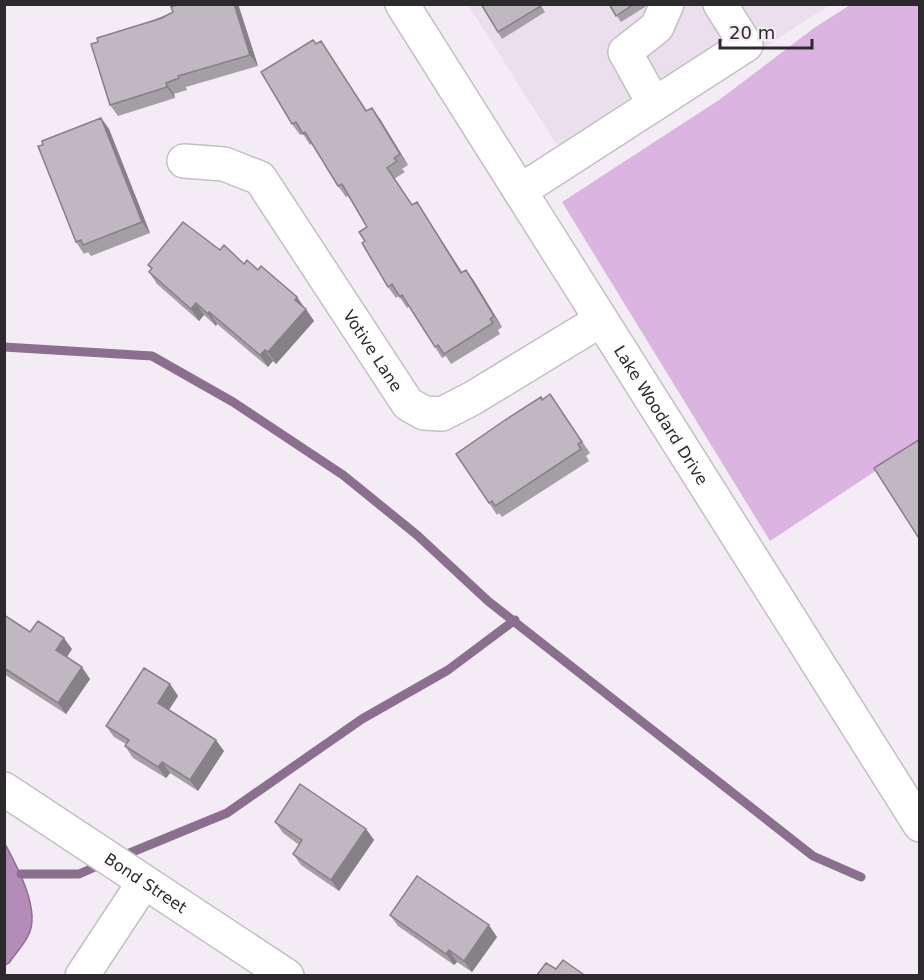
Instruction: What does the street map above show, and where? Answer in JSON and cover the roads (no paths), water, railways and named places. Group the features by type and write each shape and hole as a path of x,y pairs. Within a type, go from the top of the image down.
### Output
{"street":[{"name":"Lake Woodard Drive","path":"402,4 920,825"},
{"path":"654,104 625,52 657,27 667,4"},
{"path":"520,191 746,45 720,4"},
{"name":"Votive Lane","path":"184,161 224,164 260,178 408,404 424,413 442,414 473,398 602,320"},
{"name":"Bond Street","path":"4,789 287,975"},
{"path":"82,975 144,882"}],"waterway":[{"path":"4,347 152,356 233,402 343,475 417,535 488,601 813,856 861,877"},
{"path":"120,857 227,813 362,719 448,670 515,620"},
{"path":"21,874 79,874 104,863"}]}
